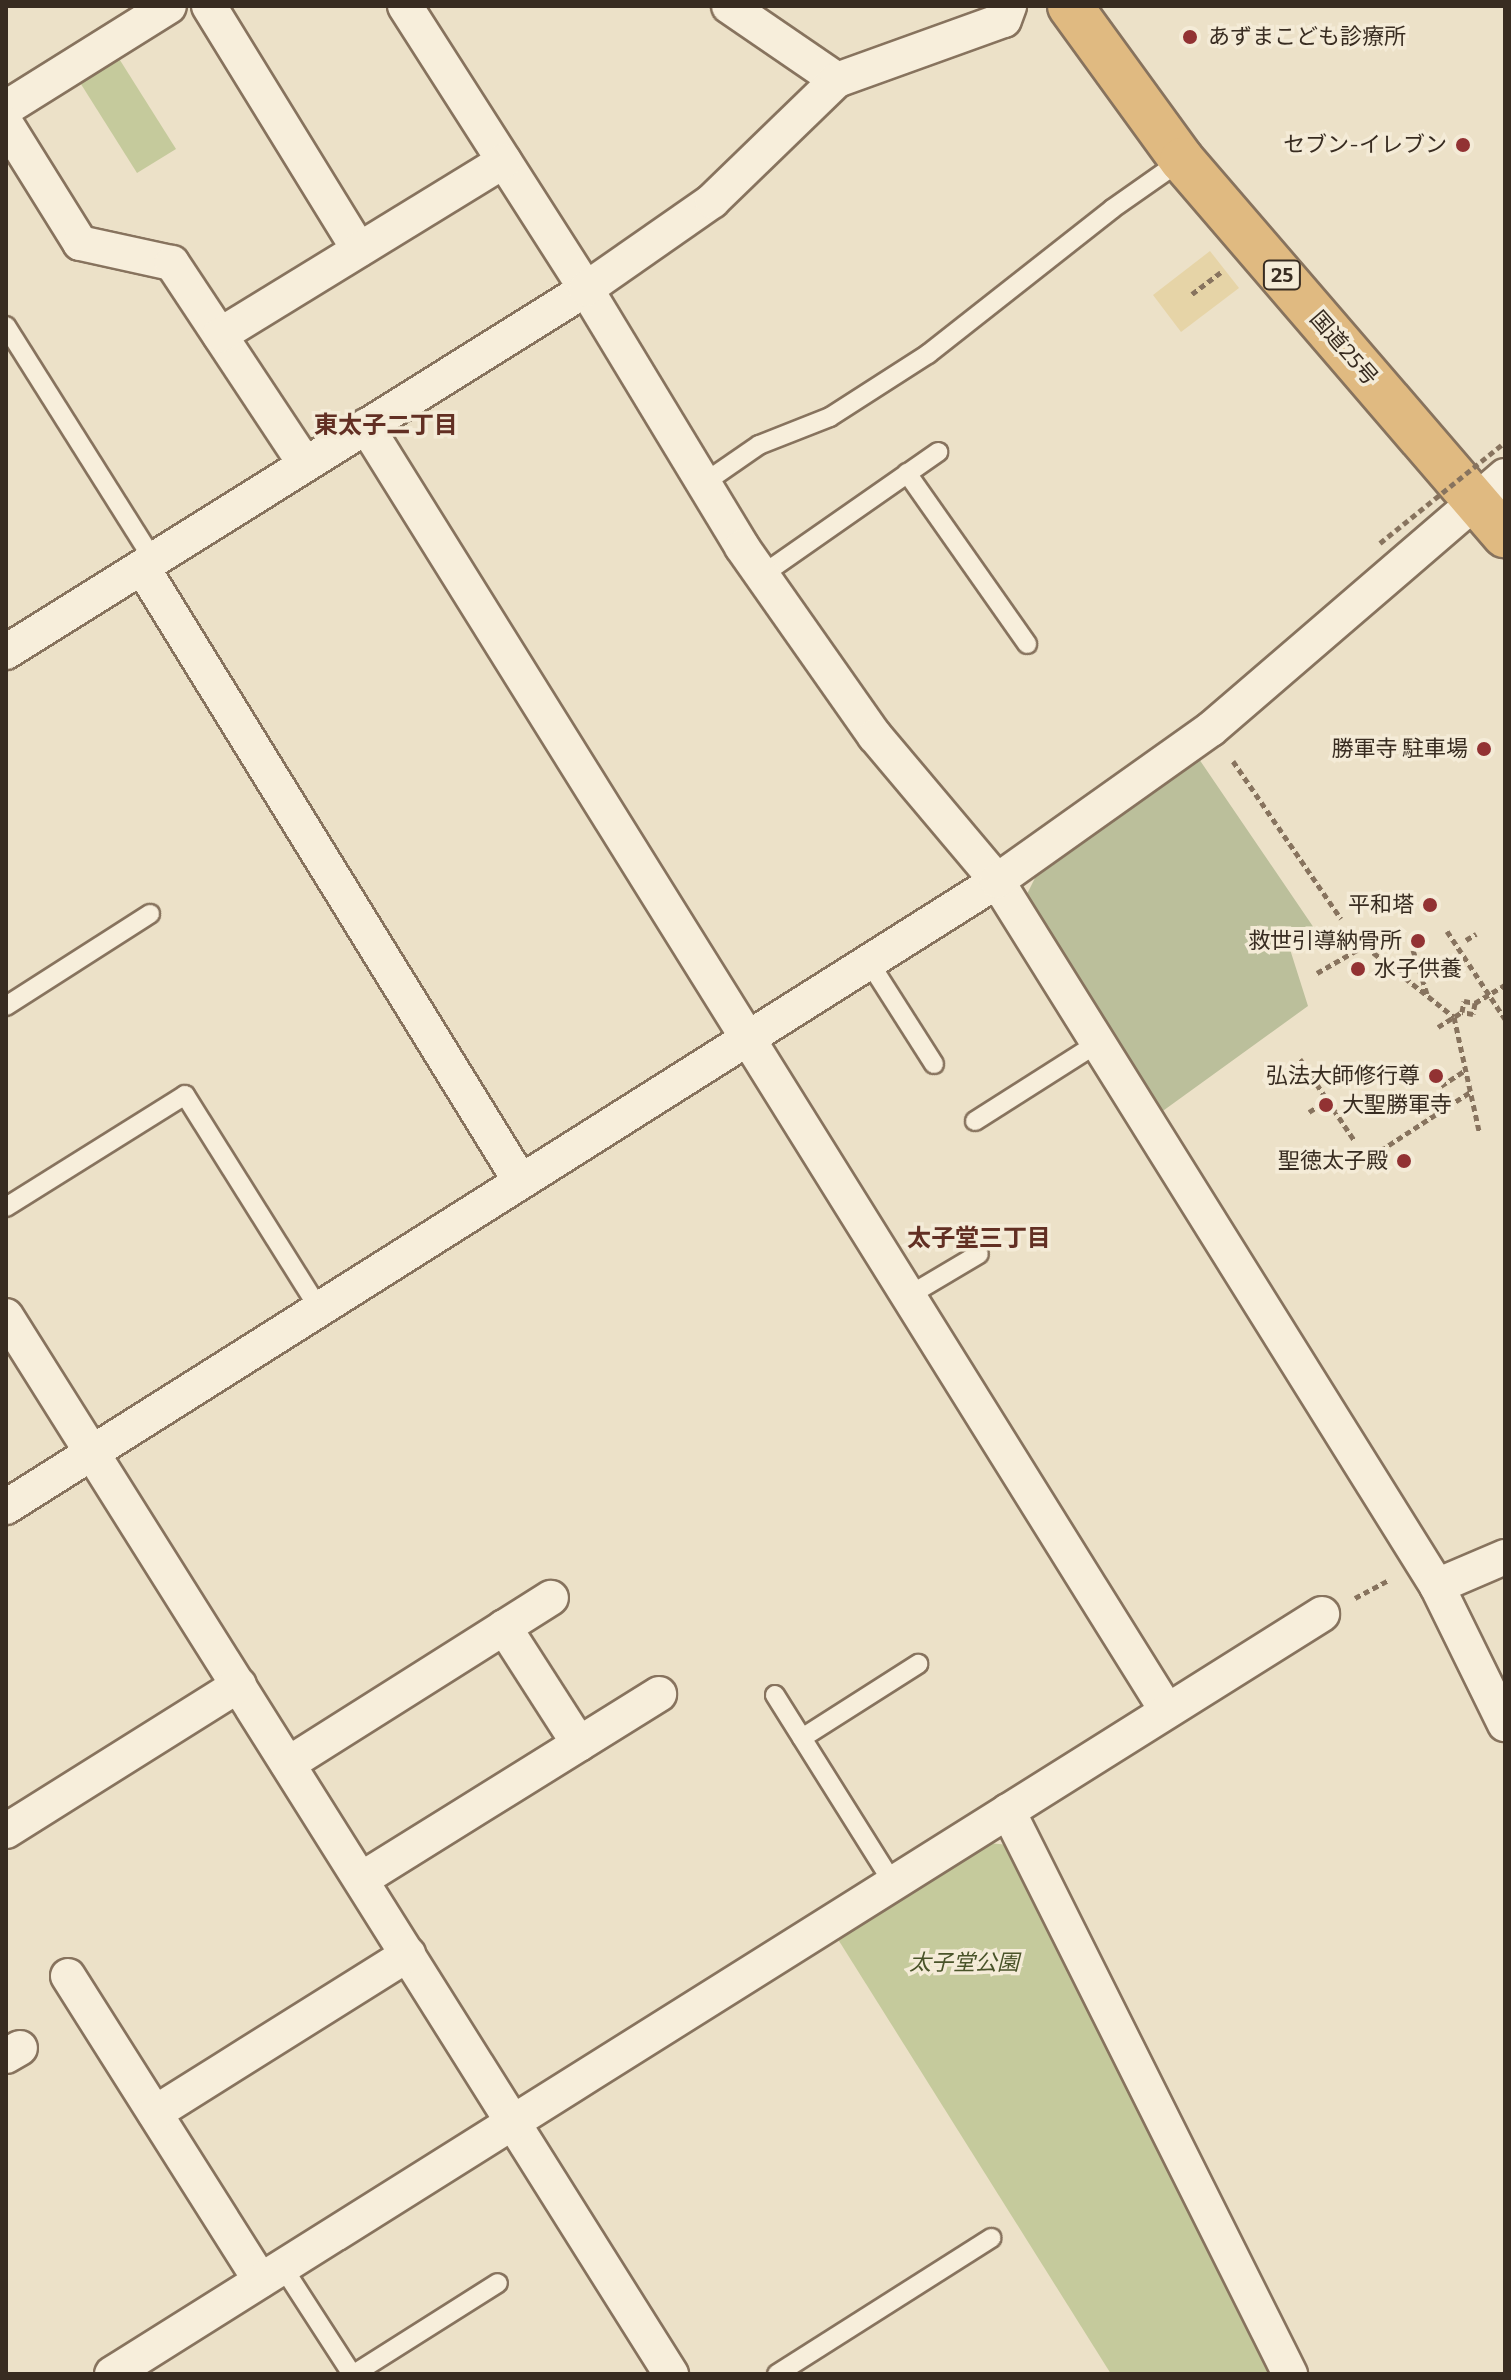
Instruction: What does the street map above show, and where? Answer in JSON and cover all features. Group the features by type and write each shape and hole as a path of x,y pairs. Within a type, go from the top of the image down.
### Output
{"highway":[{"name":"国道25号","path":"1070,6 1182,160 1491,489 1505,535"}],"street":[{"path":"6,108 169,6"},
{"path":"209,6 359,250"},
{"path":"405,6 586,289 762,575 875,736 997,881 1430,1575 1505,1724"},
{"path":"729,6 837,80"},
{"path":"6,652 586,289 712,201 837,80 1004,20 1009,6"},
{"path":"6,124 80,243 172,263 305,464"},
{"path":"220,335 504,161"},
{"path":"366,426 751,1037 1167,1711"},
{"path":"6,1507 997,881 1211,729 1491,489"},
{"path":"148,563 521,1182"},
{"path":"6,1316 514,2119 671,2374"},
{"path":"1430,1575 1505,1557"},
{"path":"288,1764 551,1598"},
{"path":"112,2374 1322,1614"},
{"path":"504,1627 579,1744"},
{"path":"6,1831 239,1685"},
{"path":"362,1879 659,1694"},
{"path":"1008,1811 1290,2374"},
{"path":"155,2113 408,1954"},
{"path":"68,1976 155,2113 271,2273"}],"lane":[{"path":"704,483 759,445 830,417 928,354 1112,209 1182,160"},
{"path":"6,326 148,563"},
{"path":"762,575 938,452"},
{"path":"907,473 1027,644"},
{"path":"6,1006 150,914"},
{"path":"869,962 934,1064"},
{"path":"975,1121 1098,1043"},
{"path":"6,1207 185,1095 320,1310"},
{"path":"910,1295 979,1254"},
{"path":"802,1738 918,1664"},
{"path":"775,1695 893,1883"},
{"path":"777,2374 991,2238"},
{"path":"271,2273 353,2374 498,2283"}],"path":[{"path":"1192,294 1221,272"},
{"path":"1380,543 1505,442"},
{"path":"1211,729 1341,919"},
{"path":"1447,931 1505,1019"},
{"path":"1350,934 1454,1017 1479,1131"},
{"path":"1466,940 1476,934"},
{"path":"1317,973 1364,945"},
{"path":"1413,950 1428,996"},
{"path":"1462,1012 1464,1001 1475,1003 1505,985"},
{"path":"1438,1027 1462,1012 1473,1014 1475,1003"},
{"path":"1300,1059 1354,1140"},
{"path":"1441,1086 1466,1070"},
{"path":"1372,1156 1470,1092"},
{"path":"1309,1112 1328,1100"},
{"path":"1322,1614 1430,1575"}],"green space":[{"path":"118,57 176,149 137,173 79,81"},
{"path":"1199,759 1314,928 1288,943 1308,1006 1160,1113 1024,900 1035,878"},
{"name":"太子堂公園","path":"977,1842 1010,1845 1270,2374 1111,2374 834,1933"}],"sand":[{"path":"1210,251 1239,288 1181,332 1153,295"}],"place":[{"name":"あずまこども診療所","path":"1190,37"},
{"name":"セブン-イレブン","path":"1463,145"},
{"name":"勝軍寺 駐車場","path":"1484,749"},
{"name":"平和塔","path":"1430,905"},
{"name":"救世引導納骨所","path":"1418,941"},
{"name":"水子供養","path":"1358,969"},
{"name":"弘法大師修行尊","path":"1436,1076"},
{"name":"大聖勝軍寺","path":"1326,1105"},
{"name":"聖徳太子殿","path":"1404,1161"}],"district":[{"name":"東太子二丁目","path":"386,426"},
{"name":"太子堂三丁目","path":"979,1239"}]}
